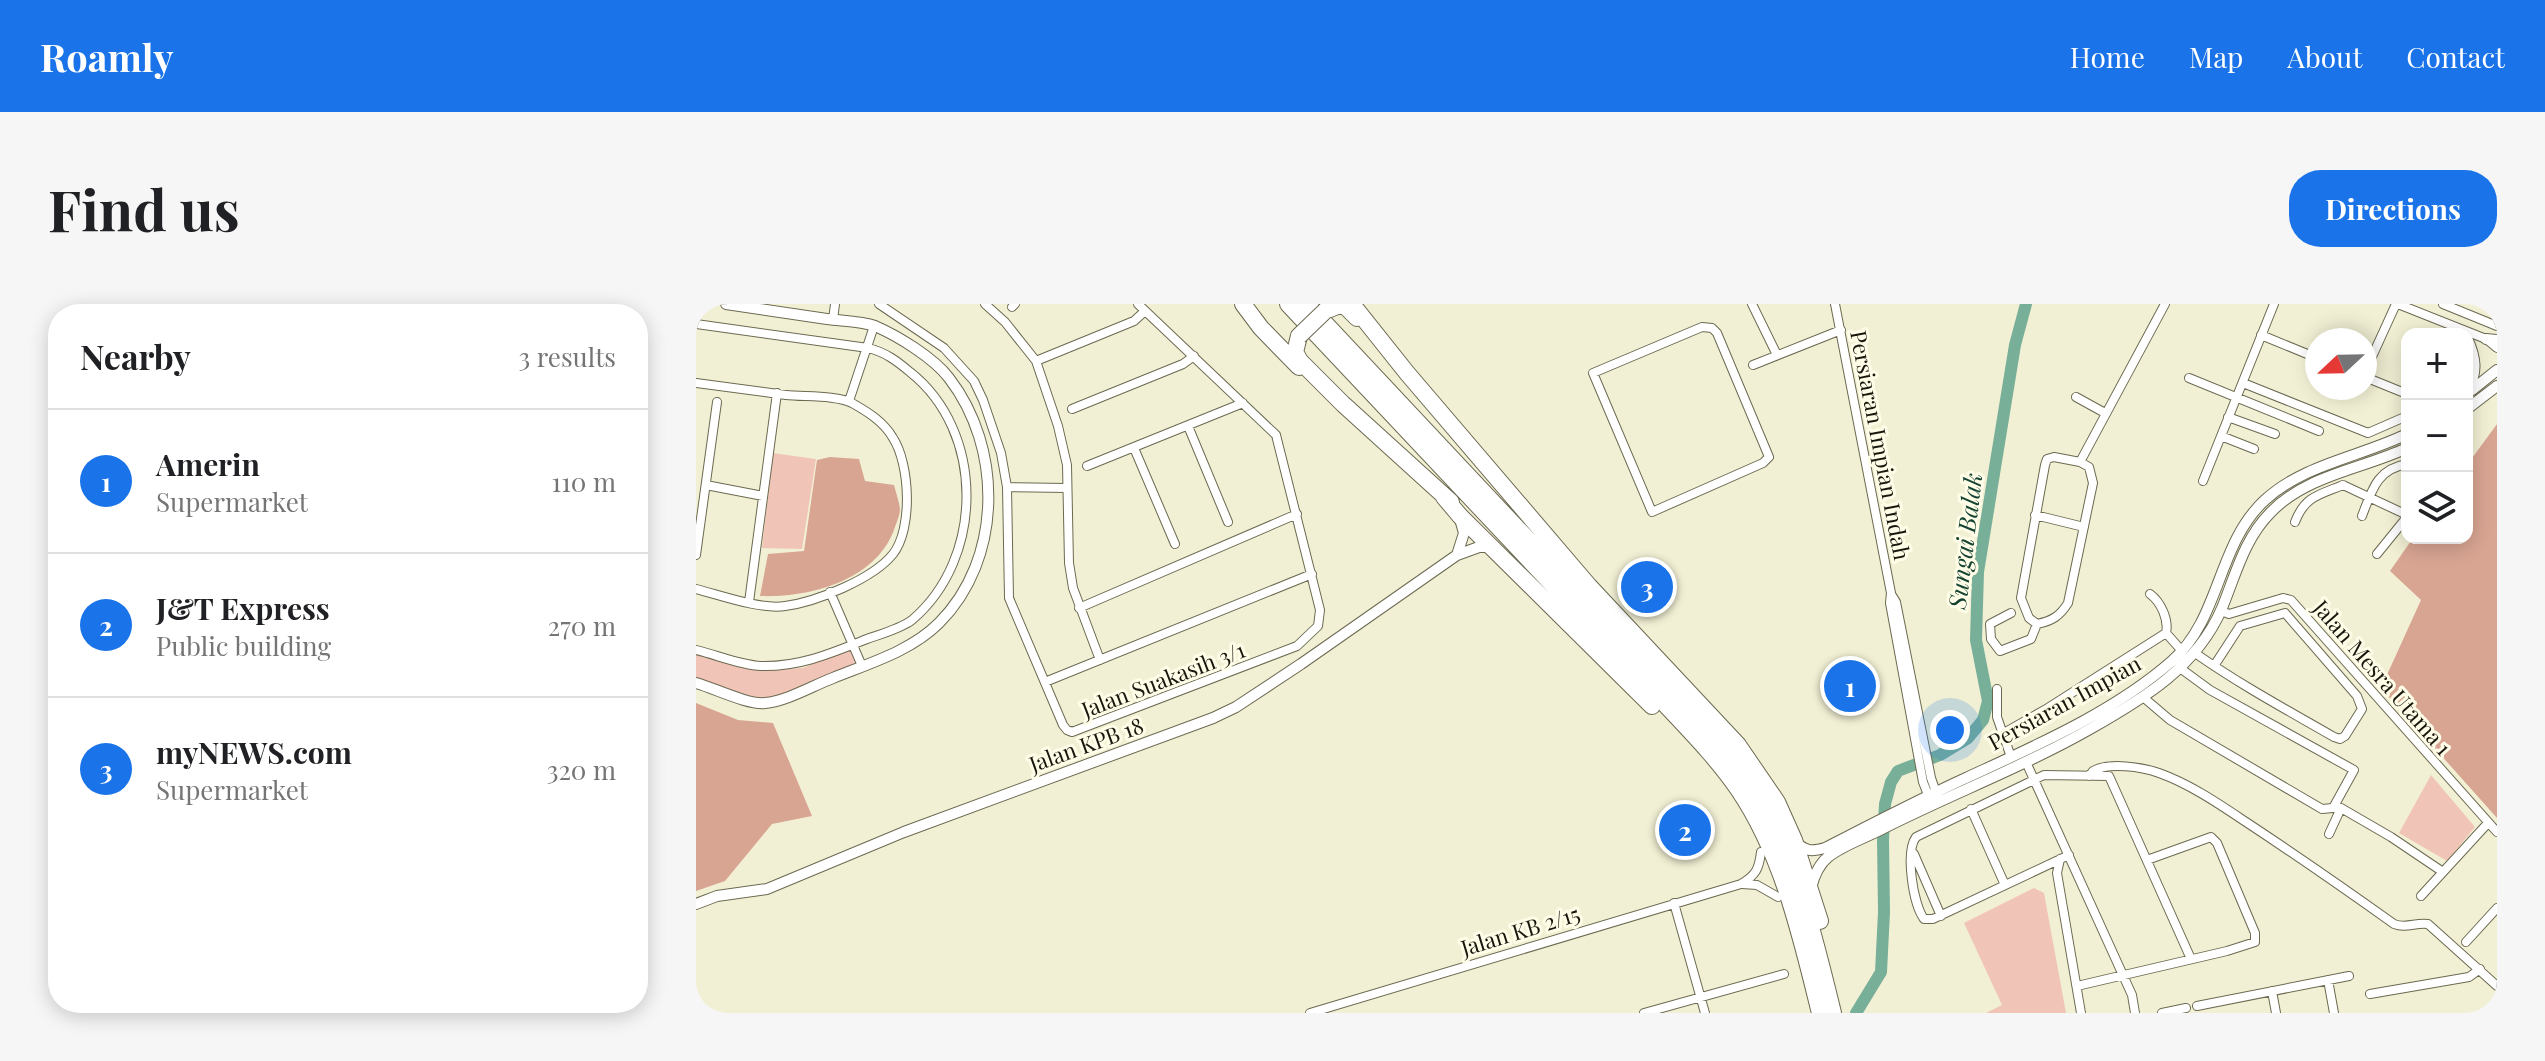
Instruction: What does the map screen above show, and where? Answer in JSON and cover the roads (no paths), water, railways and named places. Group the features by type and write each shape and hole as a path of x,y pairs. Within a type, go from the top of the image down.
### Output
{"highway":[{"path":"1246,304 1270,328 1279,332 1296,332"},
{"path":"1246,304 1279,348 1463,511 1557,600 1576,609"},
{"path":"1288,304 1719,763 1769,843 1800,931 1820,1013"},
{"path":"1307,304 1728,755 1749,782 1780,839 1812,927 1833,1013"},
{"path":"1353,304 1589,586 1738,745 1777,802 1794,840 1820,920 1823,941 1821,963"},
{"path":"1343,404 1300,361 1295,352 1296,332 1320,306 1345,306 1386,346"},
{"path":"1444,497 1685,741 1730,796 1761,852 1778,897 1811,1013"}],"street":[{"path":"696,683 763,704 920,641 942,621 979,560 988,510 984,453 963,401 948,376 925,355 874,326 726,304"},
{"path":"833,320 835,304"},
{"name":"Jalan Suakasih 3/1","path":"879,304 944,348 974,381 983,400 1001,453 1007,487 1009,598 1063,725 1072,732 1297,646 1313,633 1320,618 1312,574 1276,435 1142,307"},
{"path":"985,304 1005,322 1036,361 1058,426 1067,465 1069,563 1079,608 1100,660"},
{"path":"1752,304 1777,355"},
{"name":"Persiaran Impian Indah","path":"1835,304 1891,593 1890,603 1927,780 1934,798"},
{"path":"2080,462 2165,304"},
{"path":"2203,481 2274,304"},
{"path":"2377,348 2397,304 2451,328"},
{"path":"2443,304 2497,326"},
{"path":"1036,361 1134,321 1142,307"},
{"path":"696,324 868,348 893,358 934,394 947,414 964,464 968,505 958,553 926,604 910,622 802,664 759,666 696,650"},
{"path":"849,401 874,326"},
{"path":"1702,327 1712,328 1717,333 1769,457 1763,463 1652,512 1624,460 1593,373 1702,327"},
{"path":"1753,365 1841,330"},
{"path":"2261,335 2305,353"},
{"path":"2491,339 2497,348"},
{"path":"1072,409 1183,364 1194,356"},
{"path":"2473,359 2476,367 2473,382"},
{"path":"2473,388 2497,370"},
{"path":"2189,378 2319,431"},
{"path":"2377,380 2401,391"},
{"path":"696,383 849,401 878,420 895,440 908,500 904,528 895,552 881,567 830,592 806,602 781,607 696,589"},
{"path":"2243,383 2368,433 2401,419"},
{"path":"2473,404 2497,386"},
{"path":"749,602 777,393"},
{"path":"2076,397 2105,413"},
{"path":"696,555 717,402"},
{"path":"1087,466 1243,403"},
{"path":"2228,417 2275,434"},
{"path":"1188,426 1228,522"},
{"path":"2221,436 2254,449"},
{"name":"Persiaran Impian","path":"1934,798 2026,762 2143,697 2195,653 2221,611 2248,542 2271,511 2336,468 2401,437"},
{"path":"1134,448 1175,544"},
{"name":"Persiaran Impian","path":"1811,890 1819,866 1829,856 1872,829 2043,742 2136,688 2182,651 2210,607 2231,550 2247,520 2279,488 2299,476 2401,450"},
{"path":"2047,459 2080,462 2089,467 2093,475 2068,603 2061,614 2049,622 2037,624 2029,618 2021,598 2035,515 2047,459"},
{"path":"2362,516 2379,477 2385,471 2401,466"},
{"path":"2336,468 2343,485 2401,513"},
{"path":"706,485 763,496"},
{"path":"2295,522 2301,507 2309,499 2343,485"},
{"path":"1007,487 1067,488"},
{"path":"1079,608 1297,514"},
{"path":"2035,515 2084,527"},
{"path":"1457,555 1464,533 1460,516"},
{"path":"2377,554 2401,524"},
{"name":"Jalan KPB 18","path":"696,904 717,896 767,889 904,832 1213,718 1255,695 1457,555 1479,547 1492,547"},
{"path":"1045,682 1312,574"},
{"path":"830,592 862,666"},
{"path":"2002,734 2166,633 2168,625 2163,612 2157,599 2150,594"},
{"name":"Jalan Mesra Utama 1","path":"2221,611 2229,614 2283,598 2291,600 2497,832"},
{"path":"2011,613 1990,624 1991,639 2000,651 2031,639 2037,624"},
{"path":"2195,653 2214,666 2340,739 2362,709 2357,696 2285,613 2240,626 2214,666"},
{"path":"2166,633 2182,651"},
{"path":"2143,697 2170,720 2322,809 2333,808 2354,770 2210,690 2180,668"},
{"path":"1997,689 1997,717 2006,759 2026,762"},
{"path":"2026,762 2034,748 2043,742"},
{"path":"2026,762 2064,857 2132,995 2135,1013"},
{"path":"2089,776 2100,767 2109,766 2156,772 2174,780 2228,810 2394,924 2401,927 2420,922 2428,924 2497,986"},
{"path":"2064,857 1941,916 1924,919 1918,911 1912,849 1916,837 2034,779 2057,774 2109,776 2191,959"},
{"path":"2329,834 2341,808 2403,844 2443,872"},
{"path":"1971,809 2005,885"},
{"path":"2421,896 2488,823"},
{"name":"Persiaran Impian","path":"1794,840 1804,849 1813,851 1872,829"},
{"path":"2077,986 2255,942 2255,933 2217,843 2211,837 2147,860"},
{"path":"1912,849 1941,916"},
{"path":"1741,884 1754,876 1761,852"},
{"path":"2064,857 2057,873 2081,1013"},
{"path":"2042,867 2053,875 2059,885"},
{"path":"1741,884 1757,885 1778,897"},
{"name":"Jalan KB 2/15","path":"1310,1013 1741,884"},
{"path":"1674,903 1705,1013"},
{"path":"2466,942 2497,908"},
{"path":"2370,994 2469,977 2480,969"},
{"path":"1644,1013 1784,974"},
{"path":"2197,1006 2349,976"},
{"path":"2328,980 2334,1013"},
{"path":"2272,991 2276,1013"},
{"path":"2219,1001 2221,1013"},
{"path":"2162,1013 2186,1008"}],"waterway":[{"name":"Sungai Balak","path":"1856,1013 1881,972 1883,840 1885,804 1891,782 1898,771 1940,755 1968,738 1983,720 1988,701 1976,640 1978,572 2015,345 2026,304"}],"place":[{"name":"myNEWS.com","path":"1647,587"},
{"name":"Amerin","path":"1850,686"},
{"name":"J&T Express","path":"1685,830"}]}
